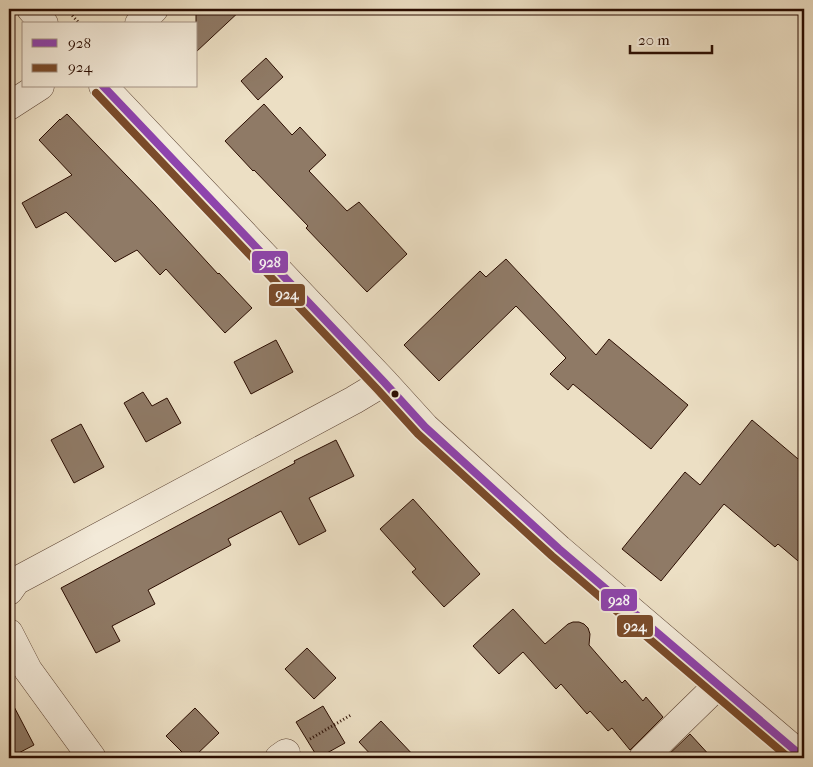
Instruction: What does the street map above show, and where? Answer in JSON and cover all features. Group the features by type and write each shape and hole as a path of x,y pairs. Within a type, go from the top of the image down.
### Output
{"street":[{"path":"31,9 42,22"},
{"path":"141,22 154,9"},
{"path":"9,106 37,88"},
{"path":"105,88 425,427 559,549 804,758"},
{"path":"9,591 16,581 354,400 384,382"},
{"path":"9,633 28,670 92,758"},
{"path":"643,758 718,684"}],"path":[{"path":"282,756 351,715"}],"building":[{"path":"196,9 242,9 198,50 198,22 196,22"},
{"path":"266,58 283,77 258,100 241,81"},
{"path":"264,104 292,135 300,127 326,155 309,171 347,211 359,202 407,254 367,292 306,228 308,226 225,141"},
{"path":"67,114 252,308 225,333 166,269 160,275 137,250 115,262 66,212 36,228 22,203 72,175 39,140"},
{"path":"506,259 596,355 609,339 688,405 651,449 573,384 568,390 550,374 566,358 516,306 439,381 404,345 480,271 486,277"},
{"path":"276,340 293,372 251,394 234,362"},
{"path":"143,392 152,406 167,398 181,423 146,442 124,403"},
{"path":"752,420 804,464 804,566 778,544 775,547 724,504 661,581 622,549 685,472 700,485"},
{"path":"81,424 104,467 74,483 51,440"},
{"path":"336,440 354,476 309,498 326,531 299,545 281,511 228,539 231,545 148,590 155,604 112,626 120,641 96,653 61,588"},
{"path":"413,499 480,574 444,607 412,572 416,569 380,529"},
{"path":"513,609 545,644 568,624 579,622 584,624 590,634 589,645 622,683 625,680 643,701 646,697 663,717 630,750 612,728 608,731 590,711 587,714 561,684 556,689 523,652 499,674 473,646"},
{"path":"307,648 336,678 314,699 285,669"},
{"path":"9,697 34,745 9,758"},
{"path":"323,706 345,743 318,758 296,722"},
{"path":"195,708 219,733 193,758 188,758 166,736"},
{"path":"381,721 416,758 374,758 359,742"},
{"path":"690,734 712,758 665,758"}],"transit line":[{"name":"928","path":"105,88 425,427 559,549 804,758"},
{"name":"924","path":"96,93 418,434 552,556 789,758"}]}
